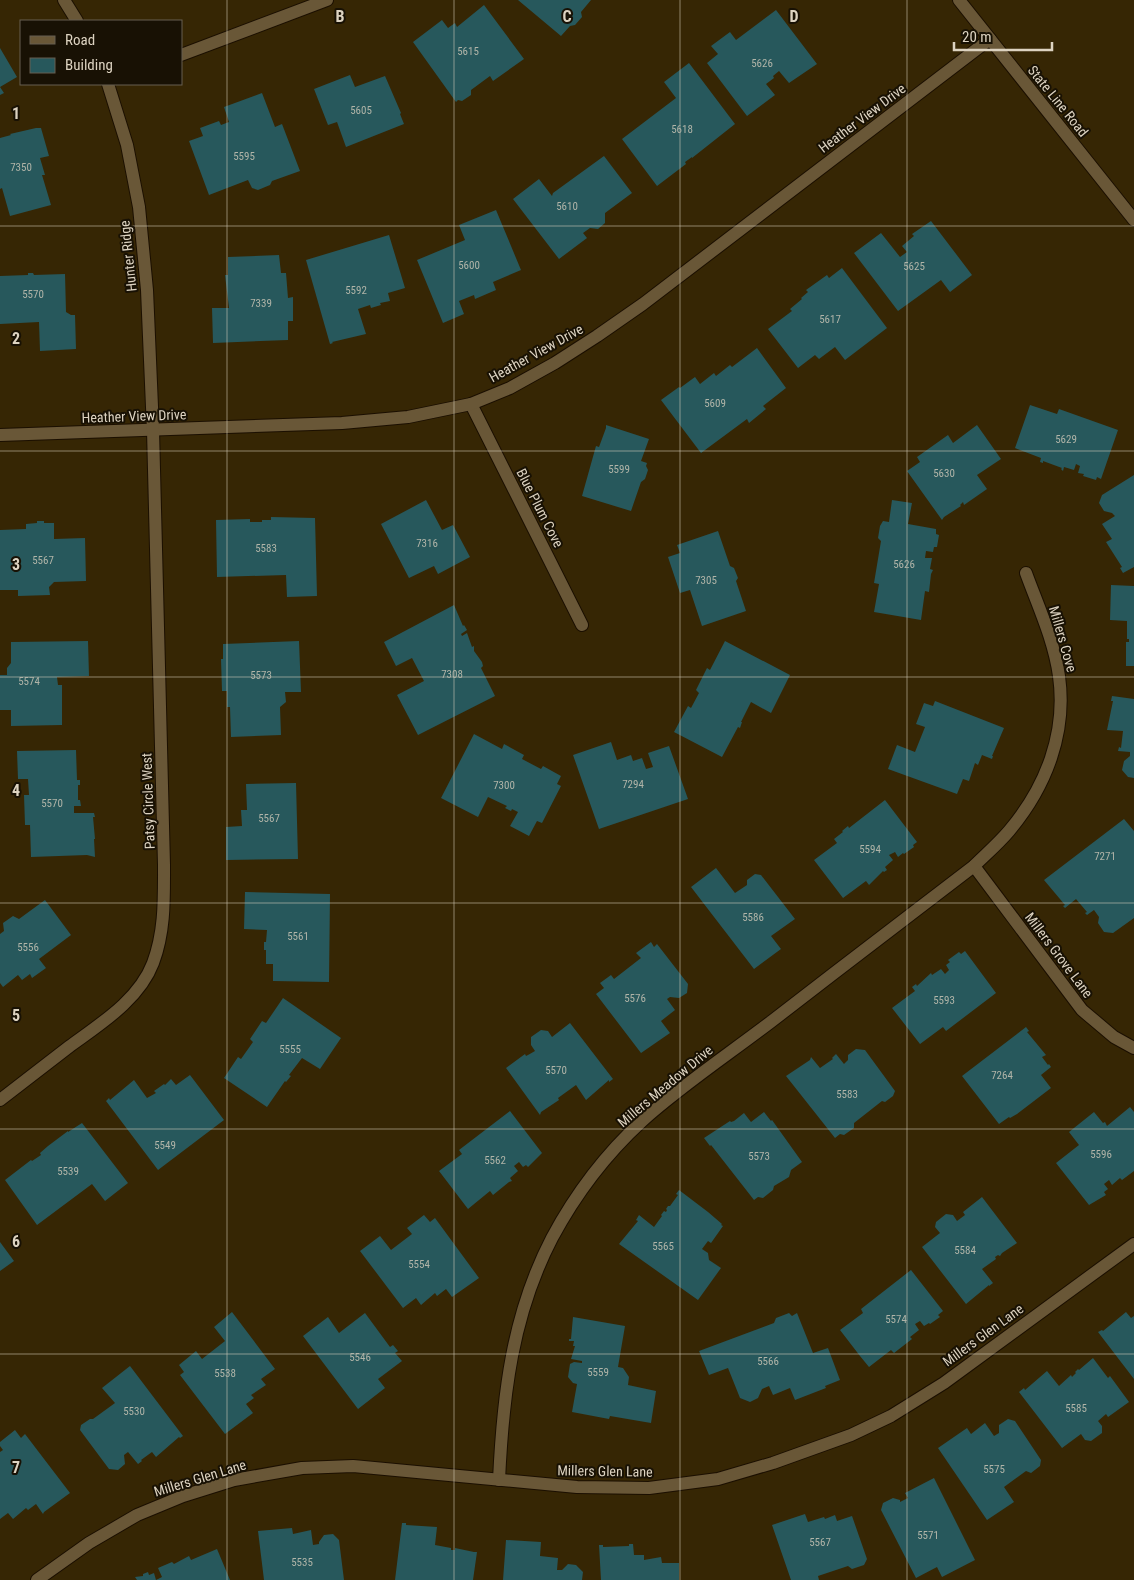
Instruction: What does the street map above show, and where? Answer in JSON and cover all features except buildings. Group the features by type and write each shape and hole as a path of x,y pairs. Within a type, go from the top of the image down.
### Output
{"street":[{"path":"64,0 76,20"},
{"path":"182,54 327,0"},
{"name":"State Line Road","path":"959,0 1134,220"},
{"name":"Heather View Drive","path":"0,435 342,423 408,417 472,404 510,388 555,363 643,304 990,39"},
{"name":"Hunter Ridge","path":"108,85 127,146 138,208 147,290 153,430"},
{"name":"Blue Plum Cove","path":"472,404 582,625"},
{"name":"Patsy Circle West","path":"0,1100 110,1017 144,980 153,965 160,941 164,919 164,865 153,430"},
{"name":"Millers Cove","path":"974,866 1008,832 1029,806 1045,776 1055,748 1061,713 1059,675 1050,638 1026,573"},
{"name":"Millers Grove Lane","path":"974,866 1082,1010 1114,1038 1134,1048"},
{"name":"Millers Meadow Drive","path":"498,1480 501,1425 514,1341 528,1293 552,1239 594,1174 642,1122 974,866"},
{"name":"Millers Glen Lane","path":"37,1580 89,1543 137,1515 183,1496 234,1480 302,1468 353,1466 577,1487 649,1488 718,1479 774,1463 851,1435 891,1416 944,1383 1134,1244"}]}
